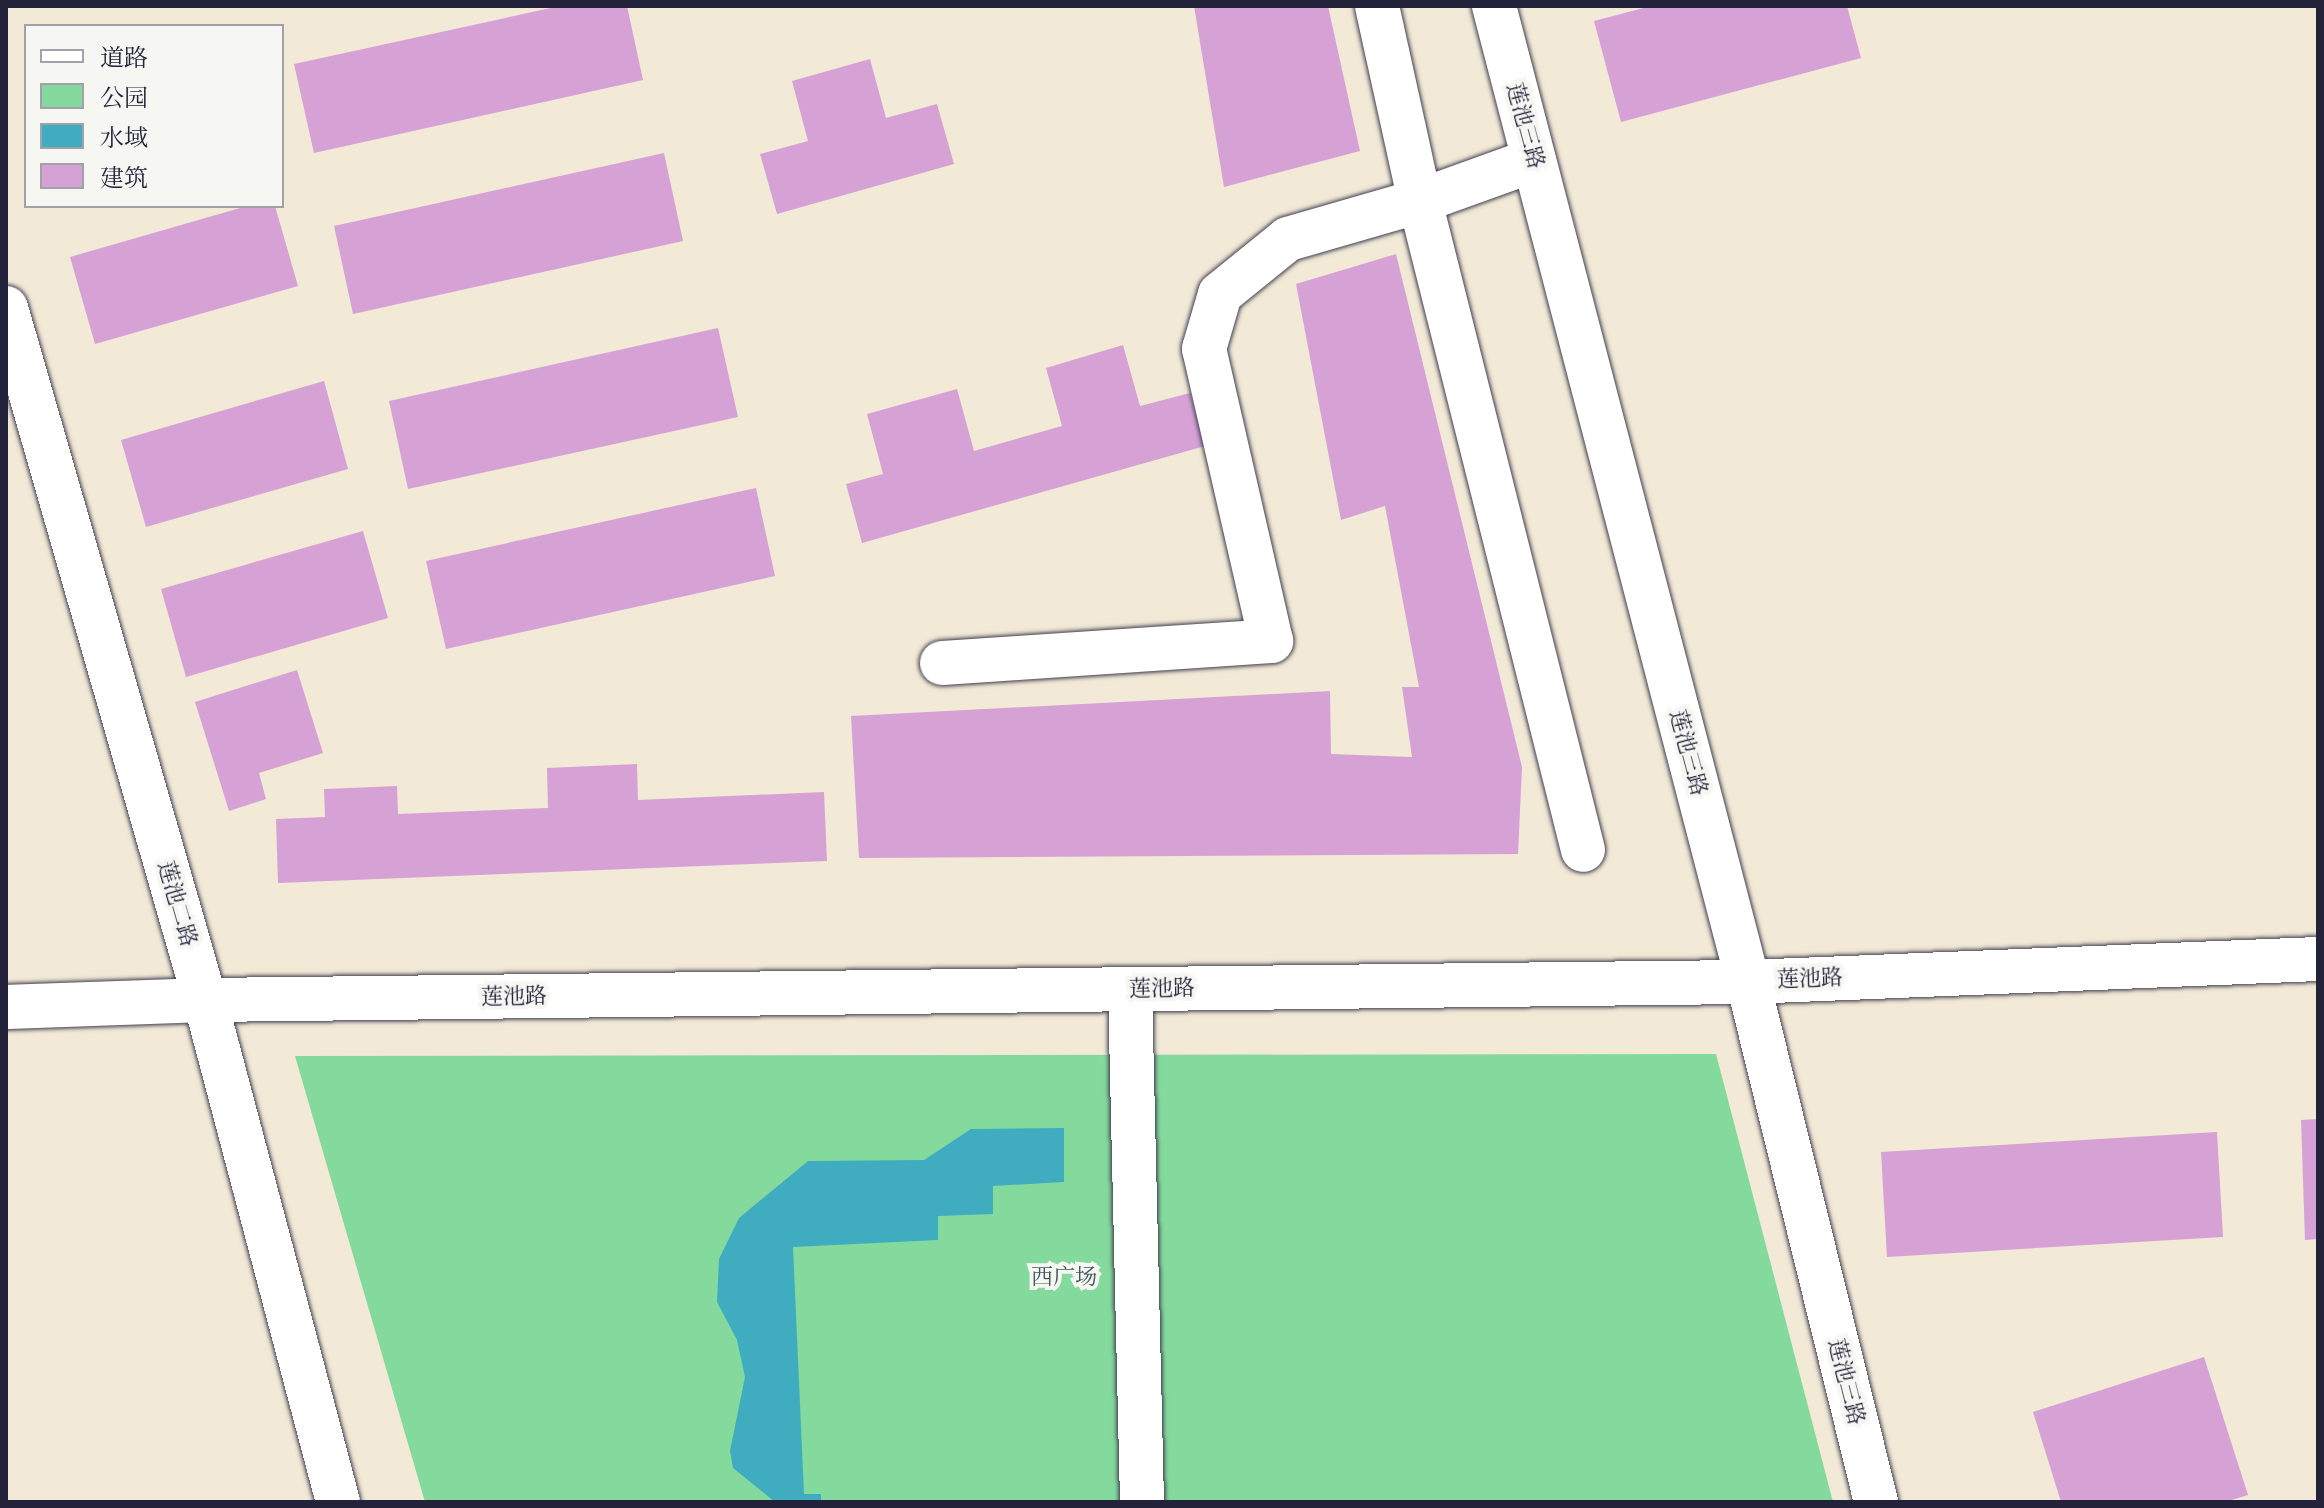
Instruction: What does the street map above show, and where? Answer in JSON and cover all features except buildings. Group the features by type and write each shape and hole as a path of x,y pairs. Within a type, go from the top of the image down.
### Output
{"street":[{"path":"1377,6 1420,201 1583,850"},
{"name":"莲池三路","path":"1494,6 1748,982 1876,1502"},
{"path":"942,663 1271,641 1204,349 1220,294 1288,239 1420,201 1534,160"},
{"name":"莲池二路","path":"6,308 205,1000 338,1502"},
{"name":"莲池路","path":"6,1007 205,1000 1748,982 2318,959"},
{"path":"1130,989 1142,1502"}],"green space":[{"name":"西广场","path":"1716,1054 1833,1502 425,1502 295,1056"}],"water":[{"path":"1064,1128 1064,1182 993,1186 993,1214 938,1216 938,1240 793,1247 804,1494 821,1494 821,1502 775,1502 733,1468 730,1451 745,1377 737,1340 717,1302 719,1259 739,1218 808,1161 924,1160 971,1129"}]}
